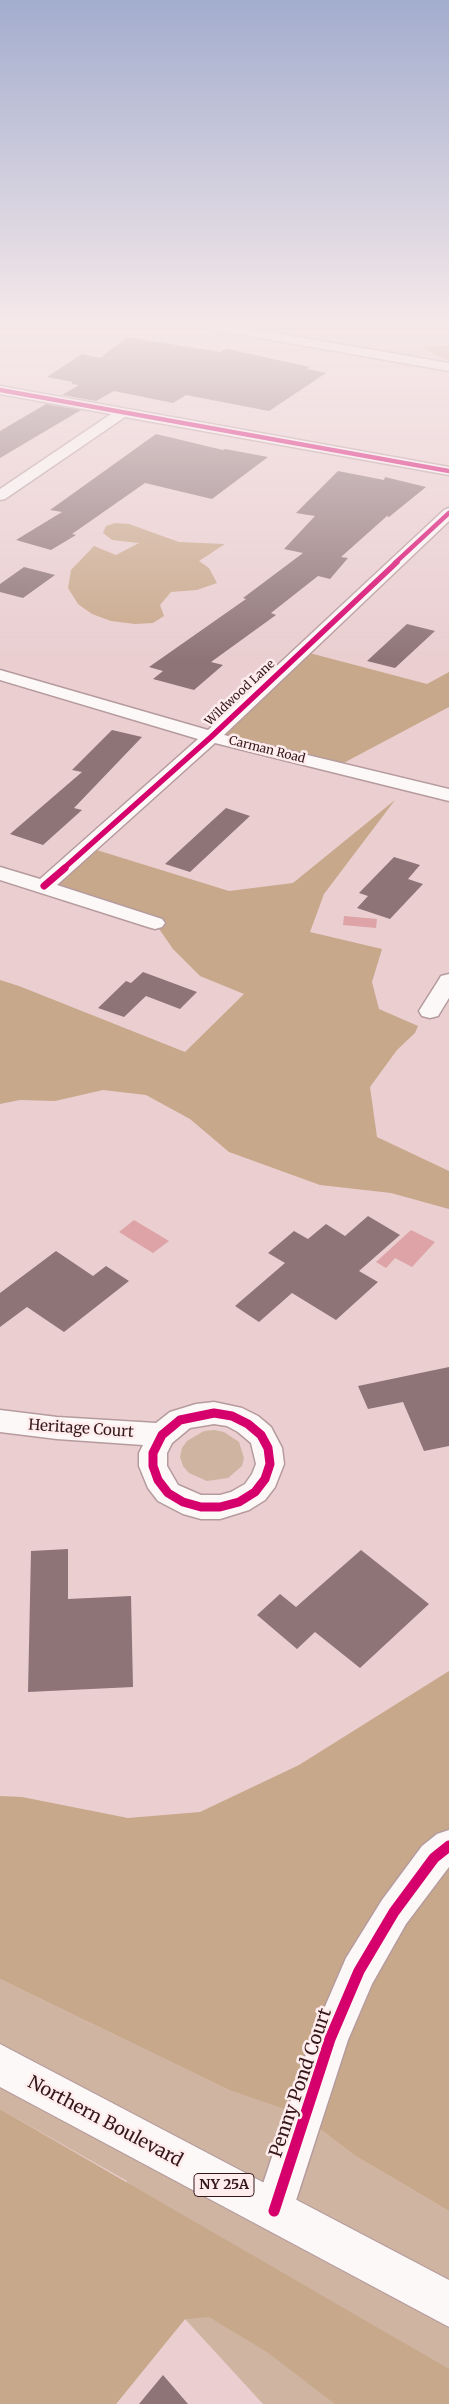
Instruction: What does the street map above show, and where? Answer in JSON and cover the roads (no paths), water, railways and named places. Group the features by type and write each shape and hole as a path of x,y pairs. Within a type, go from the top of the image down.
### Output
{"main road":[{"name":"Northern Boulevard","path":"0,2065 449,2304"}],"street":[{"path":"0,496 86,437"},
{"path":"262,437 449,471"},
{"name":"Wildwood Lane","path":"44,886 211,736 449,513"},
{"name":"Carman Road","path":"0,675 211,736 449,795"},
{"path":"0,873 155,923"},
{"path":"430,1011 449,981"},
{"name":"Heritage Court","path":"0,1421 57,1428 162,1435"},
{"name":"Penny Pond Court","path":"274,2212 330,2039 359,1972 394,1912 434,1858 449,1846"}]}
